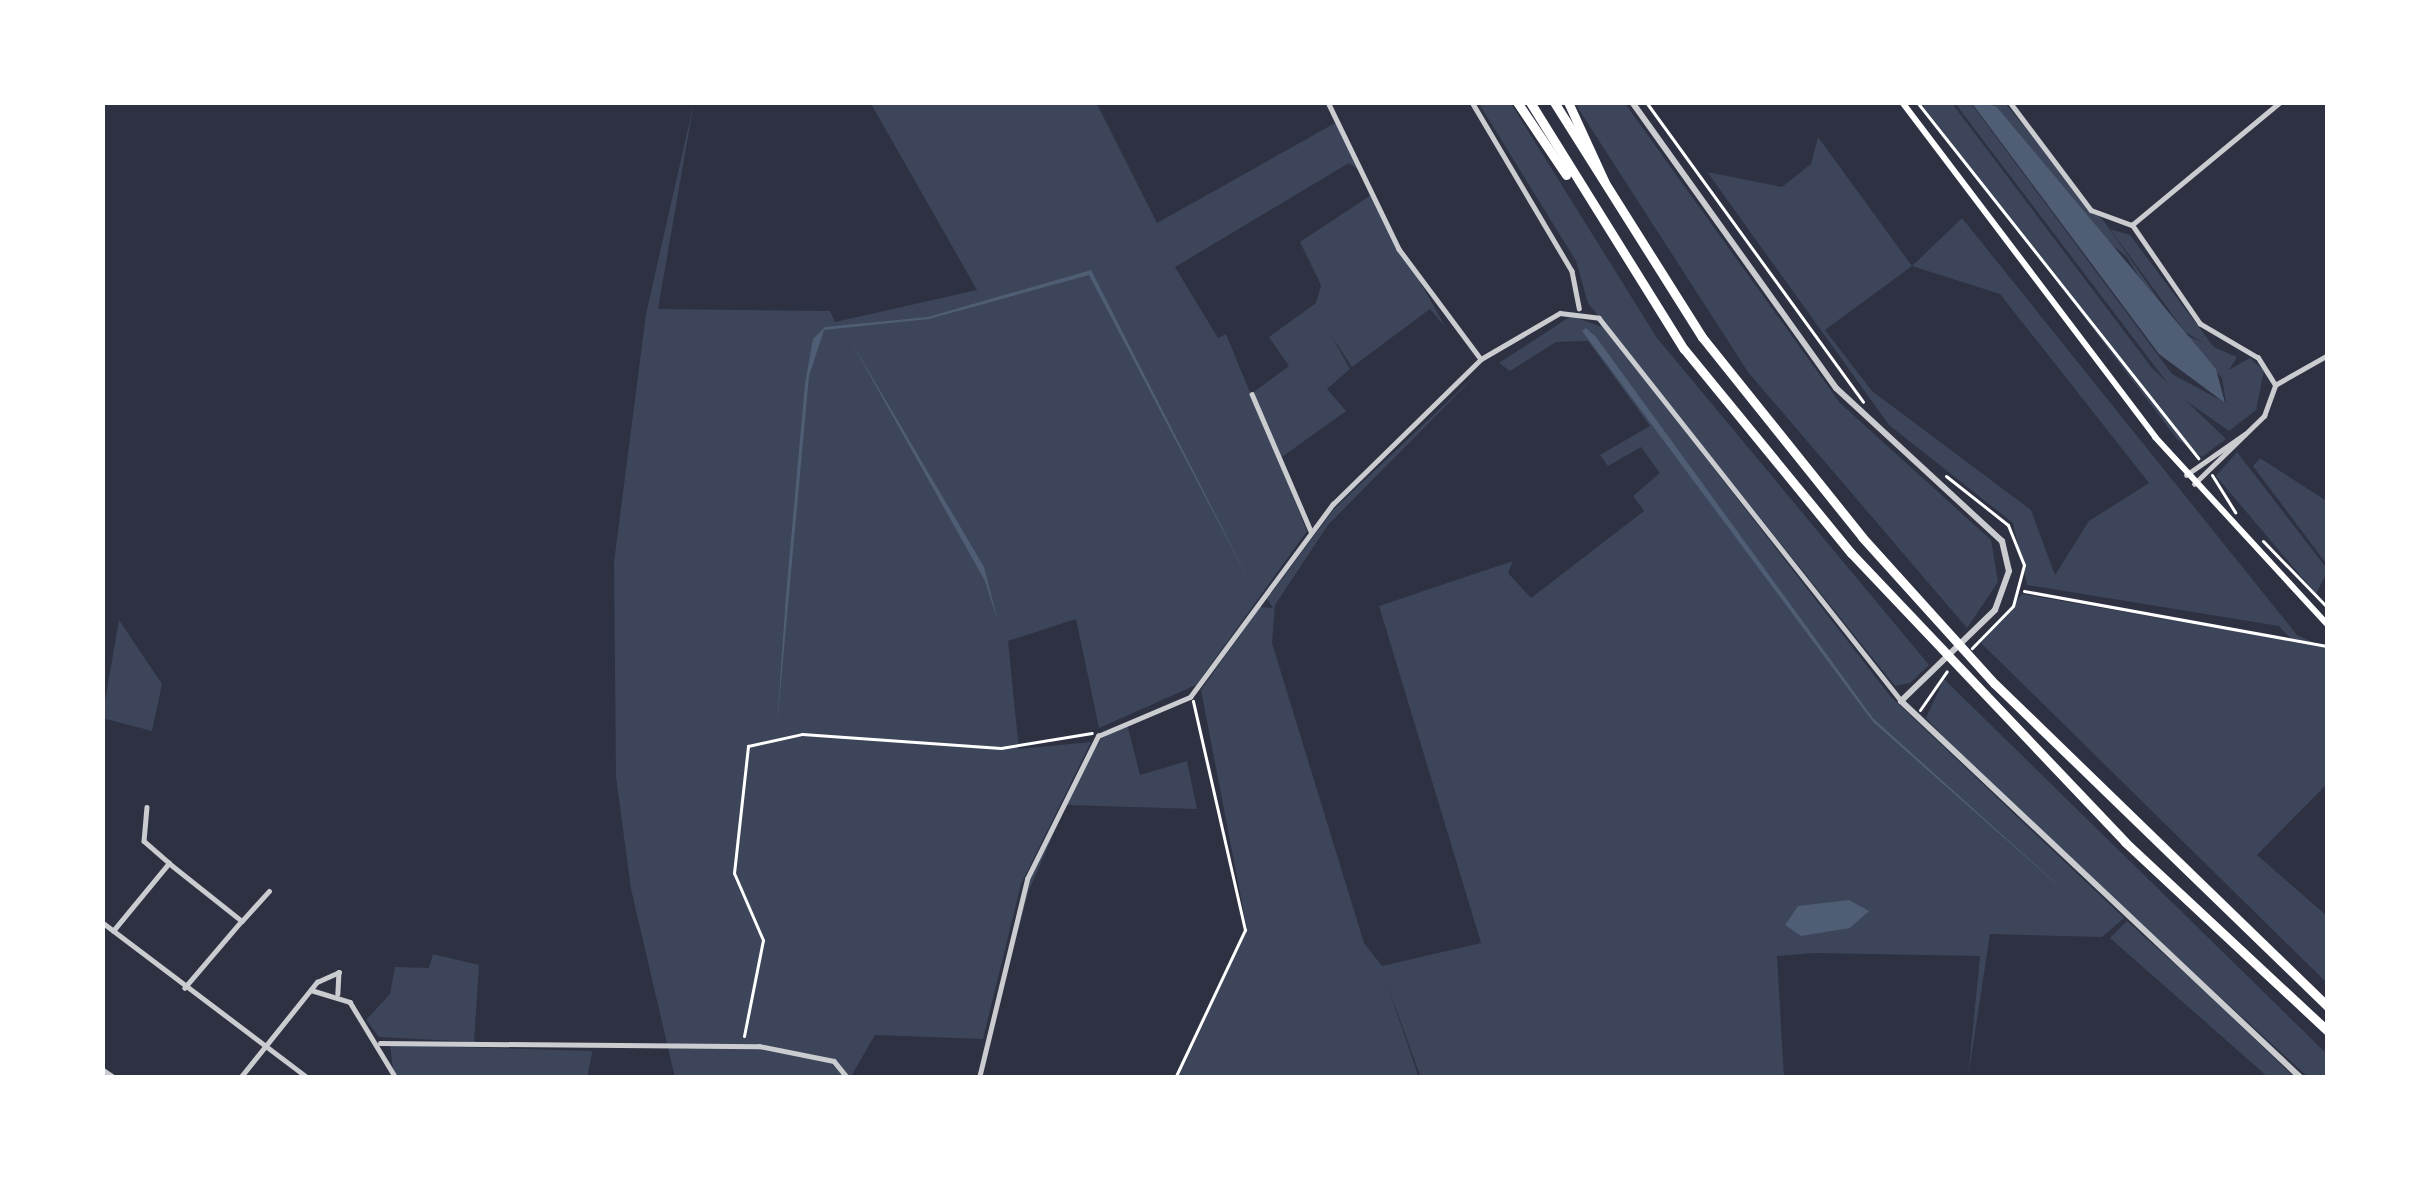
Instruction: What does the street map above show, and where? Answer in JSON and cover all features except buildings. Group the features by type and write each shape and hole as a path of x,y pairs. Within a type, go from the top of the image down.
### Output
{"highway":[{"path":"1517,102 1684,349 1851,554 2109,826 2328,1031"},
{"path":"1530,102 1574,183"},
{"path":"1554,102 1614,205 1752,404 1876,554 2011,700 2328,1007"},
{"path":"1568,102 1614,205"}],"main road":[{"path":"1902,102 2186,475 2328,625"}],"street":[{"path":"1328,102 1399,249 1481,359"},
{"path":"1472,102 1572,271 1579,308"},
{"path":"1632,102 1848,401 1994,528 2009,571 1984,622 1923,687 1901,701"},
{"path":"2010,102 2091,210 2132,225 2200,324 2258,358 2275,385"},
{"path":"2132,225 2280,102"},
{"path":"979,1078 1027,879 1099,736 1190,697 1311,531 1481,359 1579,308"},
{"path":"1579,308 1599,318 1915,716 2301,1078"},
{"path":"2194,484 2245,434 2275,385 2307,376 2328,353"},
{"path":"1252,394 1311,531"},
{"path":"2186,475 2245,434"},
{"path":"147,807 144,841 242,921"},
{"path":"113,931 169,863"},
{"path":"185,988 269,891"},
{"path":"102,922 259,1048 308,1078"},
{"path":"240,1078 259,1048 311,990 339,971 338,994"},
{"path":"311,990 338,994 380,1043 396,1078"},
{"path":"380,1043 743,1045 833,1061 848,1078"},
{"path":"102,1069 116,1078"}],"path":[{"path":"1646,102 1874,414"},
{"path":"1917,102 2210,472 2328,608"},
{"path":"1938,472 2008,525 2021,590 1991,630"},
{"path":"2021,590 2328,646"},
{"path":"1915,716 1923,687"},
{"path":"1175,1078 1245,930 1190,697"},
{"path":"743,1045 763,940 734,873 743,763 768,736 1001,748 1099,736"}],"shaded area":[{"path":"694,102 658,309 830,311 835,322 977,290 870,102 1096,102 1157,223 1335,123 1363,173 1349,163 1175,267 1218,338 1226,334 1307,531 1196,685 1099,728 1076,619 1008,641 1019,749 1091,742 1021,884 983,1039 875,1035 850,1078 675,1078 631,889 616,777 614,562 646,314"},
{"path":"1478,102 1510,102 1657,338 1929,665 1910,683 1895,686 1588,303 1576,261"},
{"path":"1574,102 1624,102 1840,403 1991,540 1998,582 1967,628 1748,372"},
{"path":"1920,102 1951,102 2152,368 2226,439 2202,457 2177,439"},
{"path":"1954,102 1970,102 2172,374 2226,403 2222,378 2158,309 2127,257 2085,223 1993,102 2004,102 2106,224 2183,334 2237,357 2229,370 2250,358 2264,371 2256,410 2229,431 2175,393"},
{"path":"1971,102 1996,106 2216,369 2225,403 2159,354"},
{"path":"1818,137 1912,266 1962,218 2297,635 2328,649 2328,783 2257,855 2328,917 2328,984 1981,643 2022,594 2293,641 2279,626 2027,585 2013,523 1889,425 1707,172 1782,187 1811,164","holes":["1912,266 2000,294 2149,483 2089,521 2055,575 2031,510 1872,391 1825,330"]},
{"path":"1371,195 1446,328 1430,309 1352,367 1331,335 1350,369 1327,389 1346,411 1282,457 1251,394 1289,366 1269,337 1316,303 1321,285 1300,242"},
{"path":"2110,229 2130,235 2216,350 2185,332"},
{"path":"1091,270 1255,592 1089,275 929,319 824,330 809,376 777,726 805,384 813,339 825,327 928,317"},
{"path":"1571,316 1605,328 1891,697 2124,918 2102,937 1990,934 1968,1078 1980,956 1814,953 1777,956 1784,1078 1421,1078 1387,984 1419,1078 1178,1078 1247,929 1201,690 1260,607 1273,608 1267,599 1334,509 1481,370 1328,525 1275,605 1272,643 1364,943 1382,966 1481,943 1379,606 1513,561 1508,573 1531,598 1644,511 1633,496 1660,473 1641,447 1608,466 1600,455 1650,426 1588,341 1556,342 1510,371 1499,363","holes":["1588,329 1873,718 2108,930 1873,722"]},
{"path":"1586,328 1596,337 1873,718 2108,930 1873,722 1582,331"},
{"path":"849,338 984,567 998,622 985,581"},
{"path":"2237,452 2328,570 2316,594 2216,476"},
{"path":"2260,458 2328,502 2328,566 2253,466"},
{"path":"119,620 162,684 152,731 102,718"},
{"path":"1944,679 2328,1055 2328,1078 2309,1078 1999,795 1926,718"},
{"path":"1127,724 1140,775 1187,761 1197,809 1066,805 1028,893 990,1038 1027,888 1064,802 1101,739"},
{"path":"1849,900 1869,911 1850,928 1801,936 1785,925 1798,906"},
{"path":"2127,921 2295,1078 2269,1078 2110,938"},
{"path":"433,954 479,965 474,1042 379,1037 366,1020 390,994 395,967 429,968"},
{"path":"390,1045 592,1053 587,1078 394,1076"}]}
